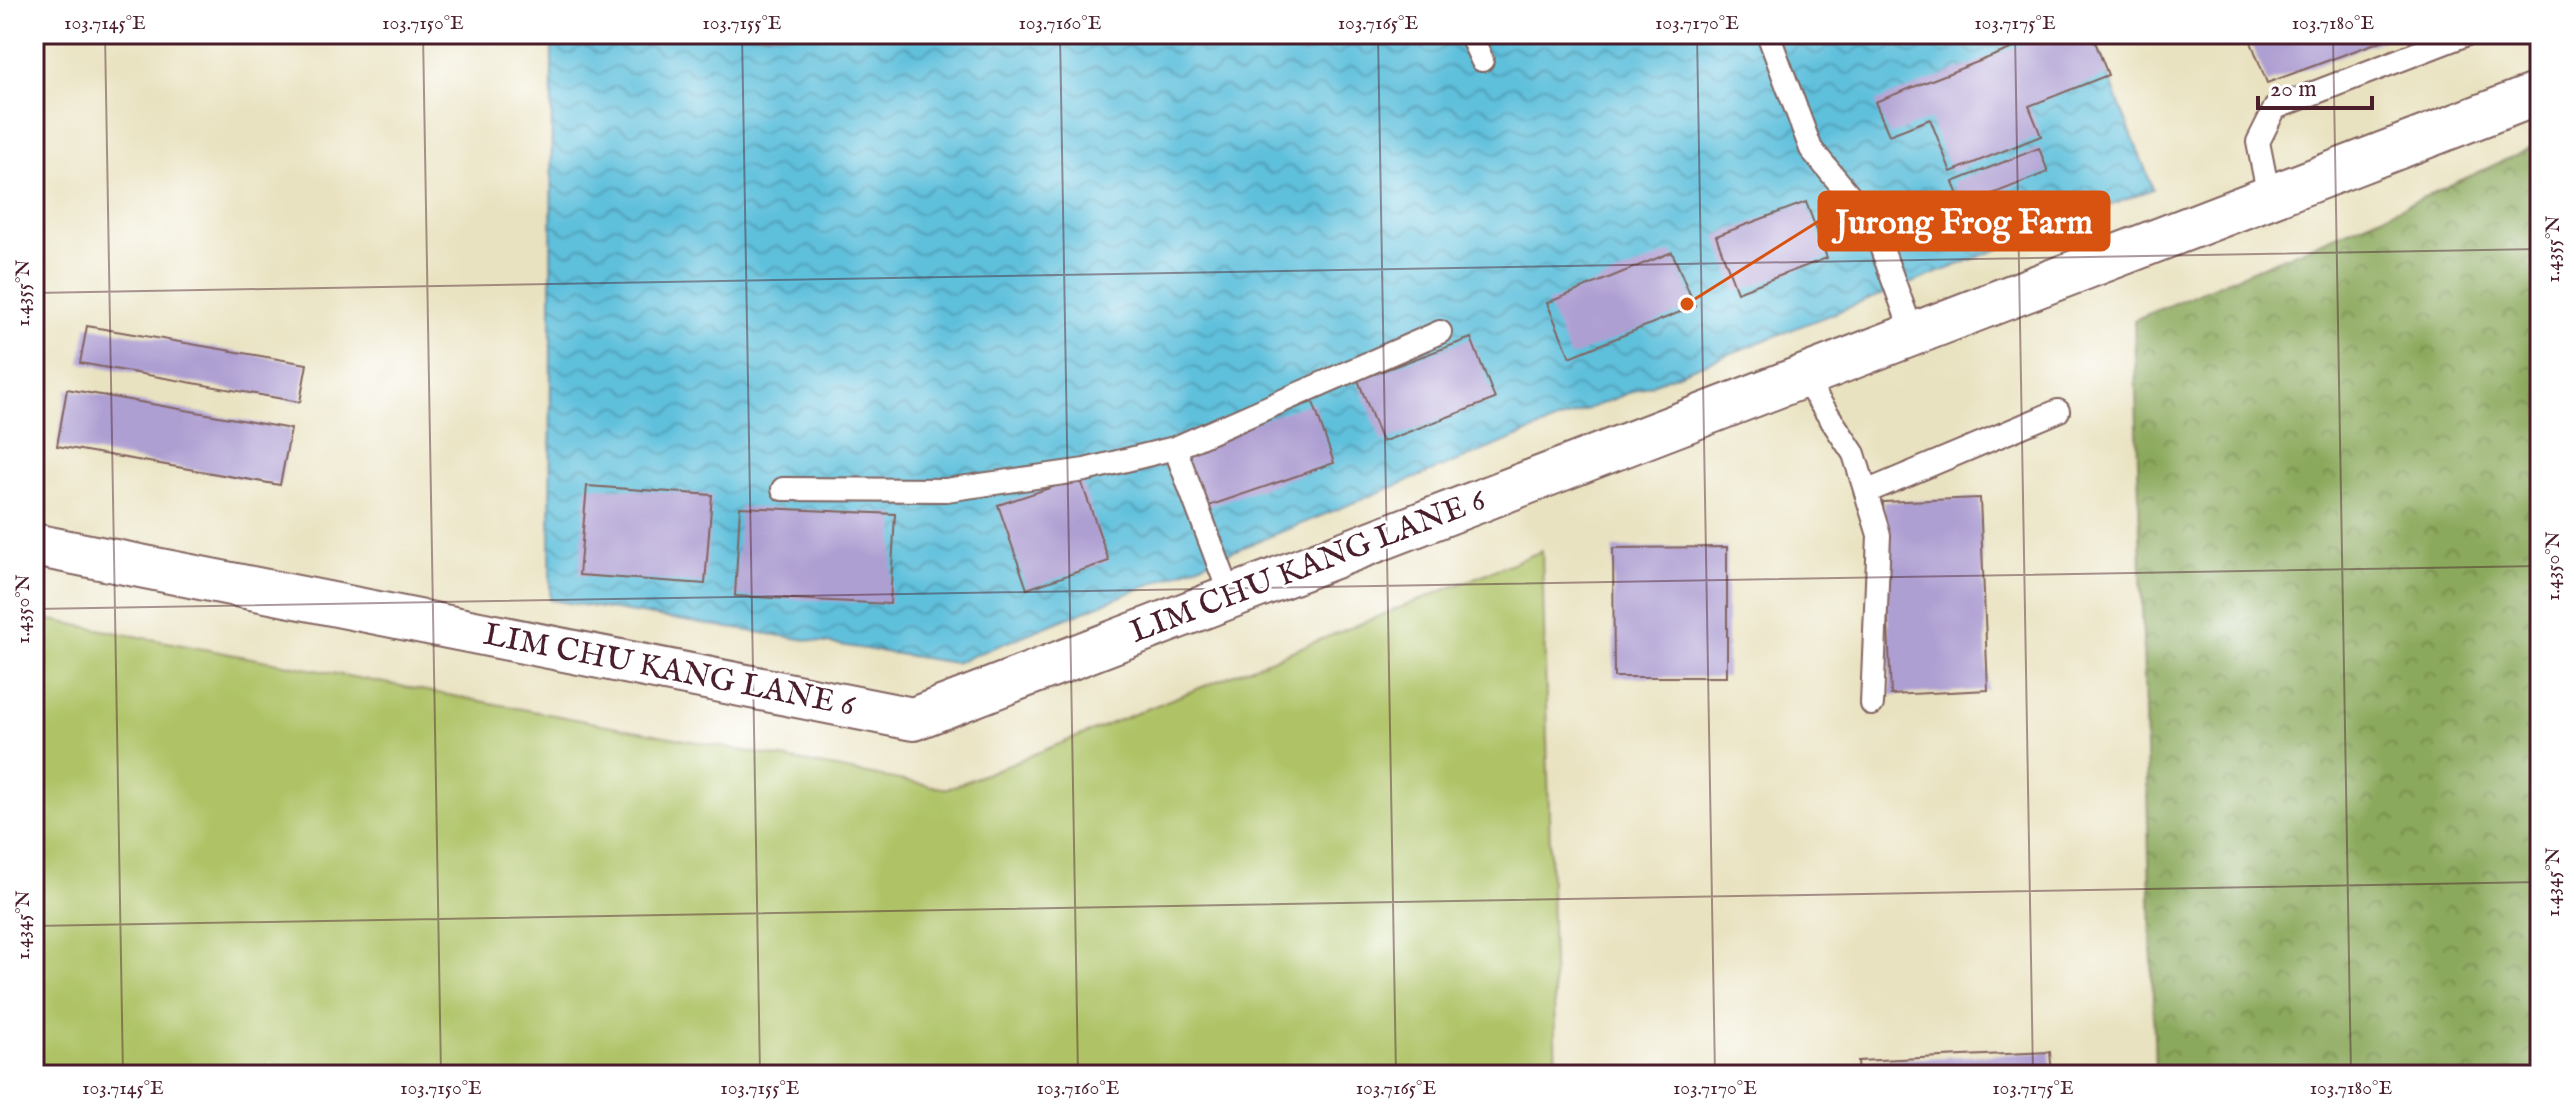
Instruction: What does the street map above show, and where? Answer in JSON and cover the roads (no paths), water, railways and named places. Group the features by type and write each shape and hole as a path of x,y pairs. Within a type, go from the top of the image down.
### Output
{"street":[{"name":"LIM CHU KANG LANE 6","path":"34,545 913,719 2540,93"}],"lane":[{"path":"1470,34 1482,60"},
{"path":"1768,34 1811,149 1872,222 1913,334"},
{"path":"2269,197 2258,142 2275,108 2467,34"},
{"path":"783,489 946,490 1085,470 1175,448 1440,332"},
{"path":"1803,377 1854,454 1879,535 1872,704"},
{"path":"1866,492 2058,411"},
{"path":"1175,448 1231,597"}],"water":[{"path":"552,34 2092,34 2153,189 1562,419 955,663 550,600"}],"place":[{"name":"Jurong Frog Farm","path":"1687,304"}]}
